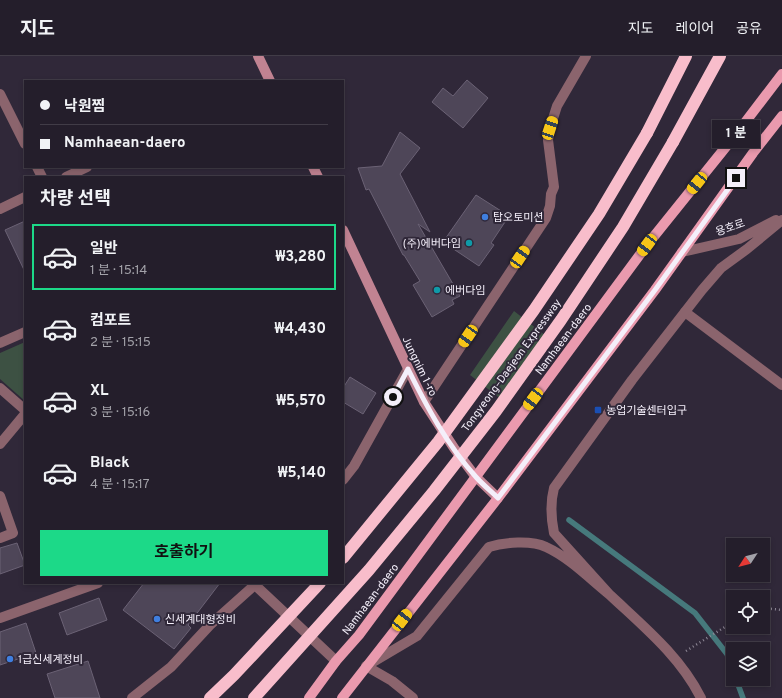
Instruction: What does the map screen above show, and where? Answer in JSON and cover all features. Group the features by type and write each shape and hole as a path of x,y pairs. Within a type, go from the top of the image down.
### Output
{"highway":[{"name":"Tongyeong–Daejeon Expressway","path":"344,557 438,442 534,310 599,214 648,133 686,56"},
{"name":"Tongyeong–Daejeon Expressway","path":"254,698 369,570 434,491 496,410 619,234 673,142 720,56"},
{"path":"210,698 234,675 319,584"}],"main road":[{"name":"Namhaean-daero","path":"309,698 336,661 359,635 647,245 732,140 782,74"},
{"path":"342,698 498,498 651,296 753,153 782,116"}],"street":[{"path":"258,56 267,80"},
{"path":"424,402 546,218 554,187 548,140 550,128 557,106 586,56"},
{"path":"0,94 24,142"},
{"path":"68,176 85,168"},
{"path":"0,210 24,198"},
{"name":"용호로","path":"682,252 739,239 782,216"},
{"path":"610,595 554,533 551,497 554,488 632,380 721,268 782,220"},
{"name":"Jungnim 1-ro","path":"344,232 424,402 454,448 475,476 498,498"},
{"path":"685,312 782,384"},
{"path":"0,343 24,332"},
{"path":"344,479 354,466 408,369"},
{"path":"0,388 24,409"},
{"path":"0,444 24,415"},
{"path":"0,496 13,533 0,538"},
{"path":"414,698 392,681 366,666 417,636 489,547 500,543 519,542 545,546 561,555 610,595 652,634 674,658 686,673 701,698"},
{"path":"0,618 96,584"},
{"path":"132,698 171,667 210,625 256,584 336,661"}],"path":[{"path":"770,609 782,610"},
{"path":"674,658 726,626"}],"green space":[{"path":"514,311 550,339 506,403 470,375"},
{"path":"24,342 24,400 0,379 0,353"}],"building":[{"path":"467,80 488,98 463,128 432,102 443,88 453,96"},
{"path":"400,132 420,148 400,174 430,232 418,224 460,296 452,300 454,304 432,317 413,285 420,281 403,255 369,189 366,190 358,168 382,166"},
{"path":"476,195 509,216 491,243 494,245 479,266 443,242"},
{"path":"24,221 24,270 5,230"},
{"path":"350,377 376,393 363,414 344,403 344,386"},
{"path":"17,543 24,565 0,574 0,548"},
{"path":"143,584 219,584 188,625 191,628 174,649 123,610"},
{"path":"99,598 107,620 67,635 59,613"},
{"name":"1급신세계정비","path":"26,623 36,653 0,665 0,632"},
{"path":"88,661 100,698 55,698 47,674"}],"waterway":[{"path":"569,520 695,613 726,653"},
{"path":"739,686 743,698"}],"place":[{"name":"탑오토미션","path":"485,217"},
{"name":"(주)에버다임","path":"469,243"},
{"name":"에버다임","path":"437,290"},
{"name":"농업기술센터입구","path":"598,410"},
{"name":"신세계대형정비","path":"157,619"},
{"name":"1급신세계정비","path":"10,659"}],"route":[{"path":"393,397 408,369 424,402 454,448 475,476 498,498 655,290 736,178"}]}
